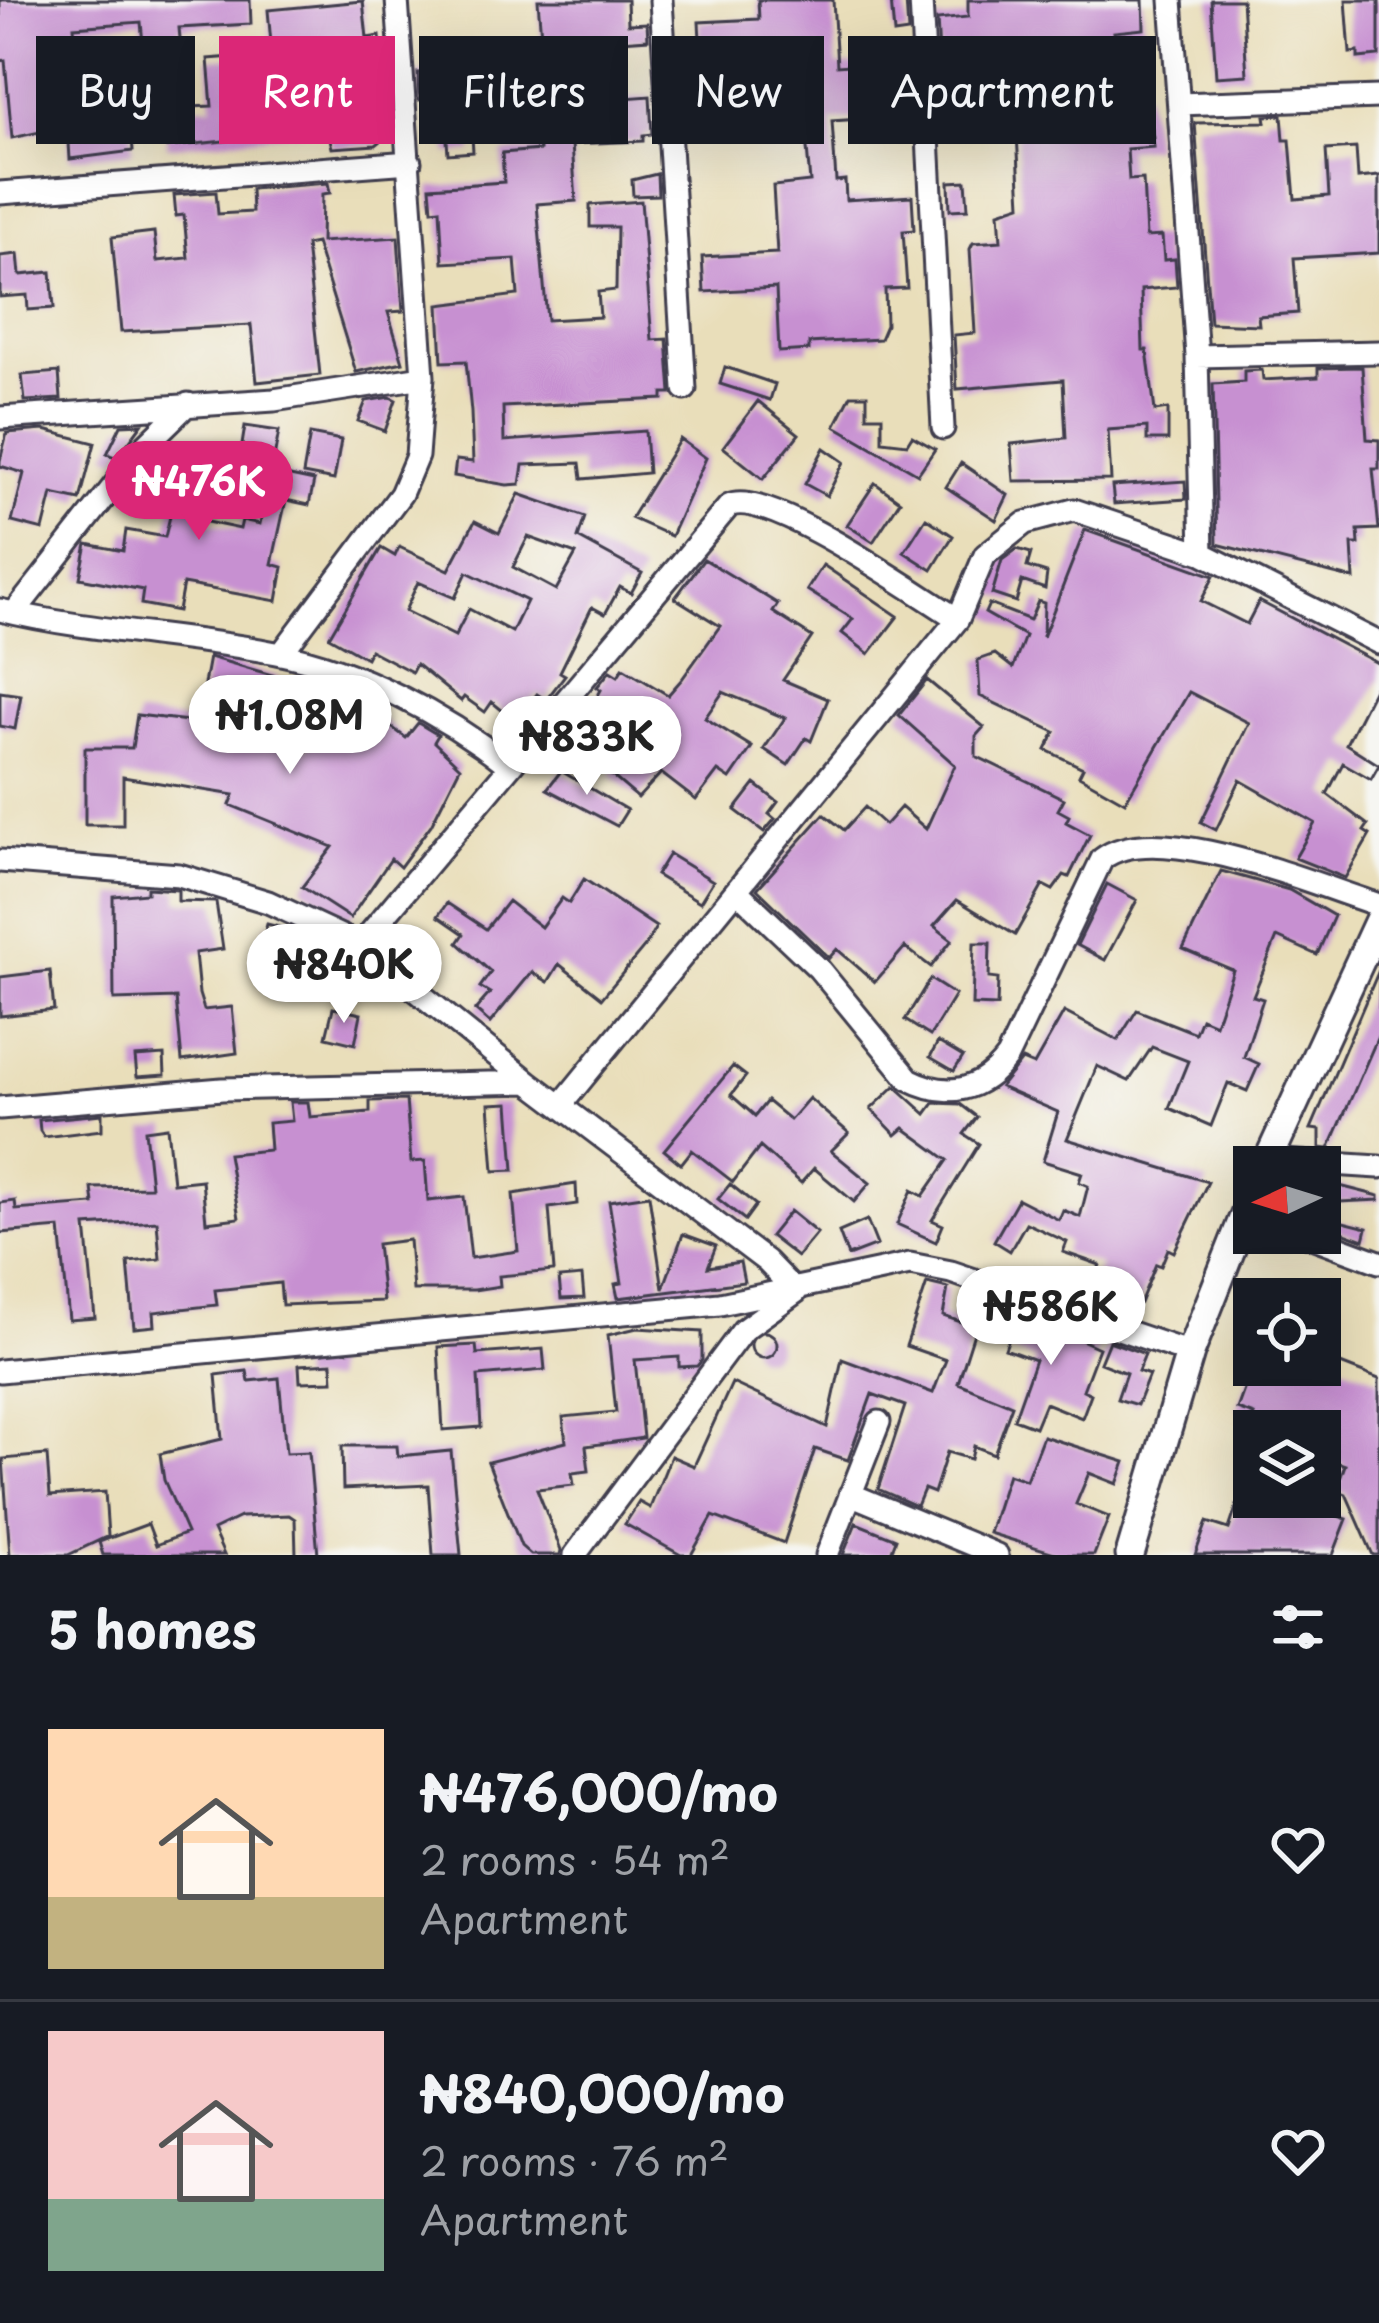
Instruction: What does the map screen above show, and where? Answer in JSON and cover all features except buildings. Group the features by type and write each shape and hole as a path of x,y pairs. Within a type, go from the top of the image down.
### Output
{"street":[{"path":"281,654 401,494 417,456 423,377 397,0"},
{"path":"661,0 685,389"},
{"path":"921,0 943,428"},
{"path":"1171,0 1197,356 1202,553"},
{"path":"1178,104 1379,97"},
{"path":"0,193 410,162"},
{"path":"1197,356 1379,352"},
{"path":"0,418 292,398 423,377"},
{"path":"7,612 146,446 188,404"},
{"path":"360,945 729,506 742,500 810,529 958,619"},
{"path":"561,1105 958,619 985,555 1025,523 1074,510 1100,514 1202,553 1379,643"},
{"path":"7,612 281,654 416,703 462,728 508,765"},
{"path":"737,891 819,969 909,1079 928,1088 952,1090 992,1078 1007,1057 1102,860 1116,848 1162,844 1197,850 1379,905"},
{"path":"0,861 179,875 268,902 360,945 530,1082 766,1261 796,1292"},
{"path":"1274,1146 1379,920"},
{"path":"0,1108 222,1089 530,1082"},
{"path":"1341,1166 1379,1167"},
{"path":"1341,1248 1379,1262"},
{"path":"1130,1555 1190,1353 1233,1251"},
{"path":"0,1371 720,1304 796,1292 910,1264 951,1272 1190,1353"},
{"path":"575,1555 742,1330 796,1292"},
{"path":"826,1555 879,1422"},
{"path":"850,1494 998,1555"}]}
